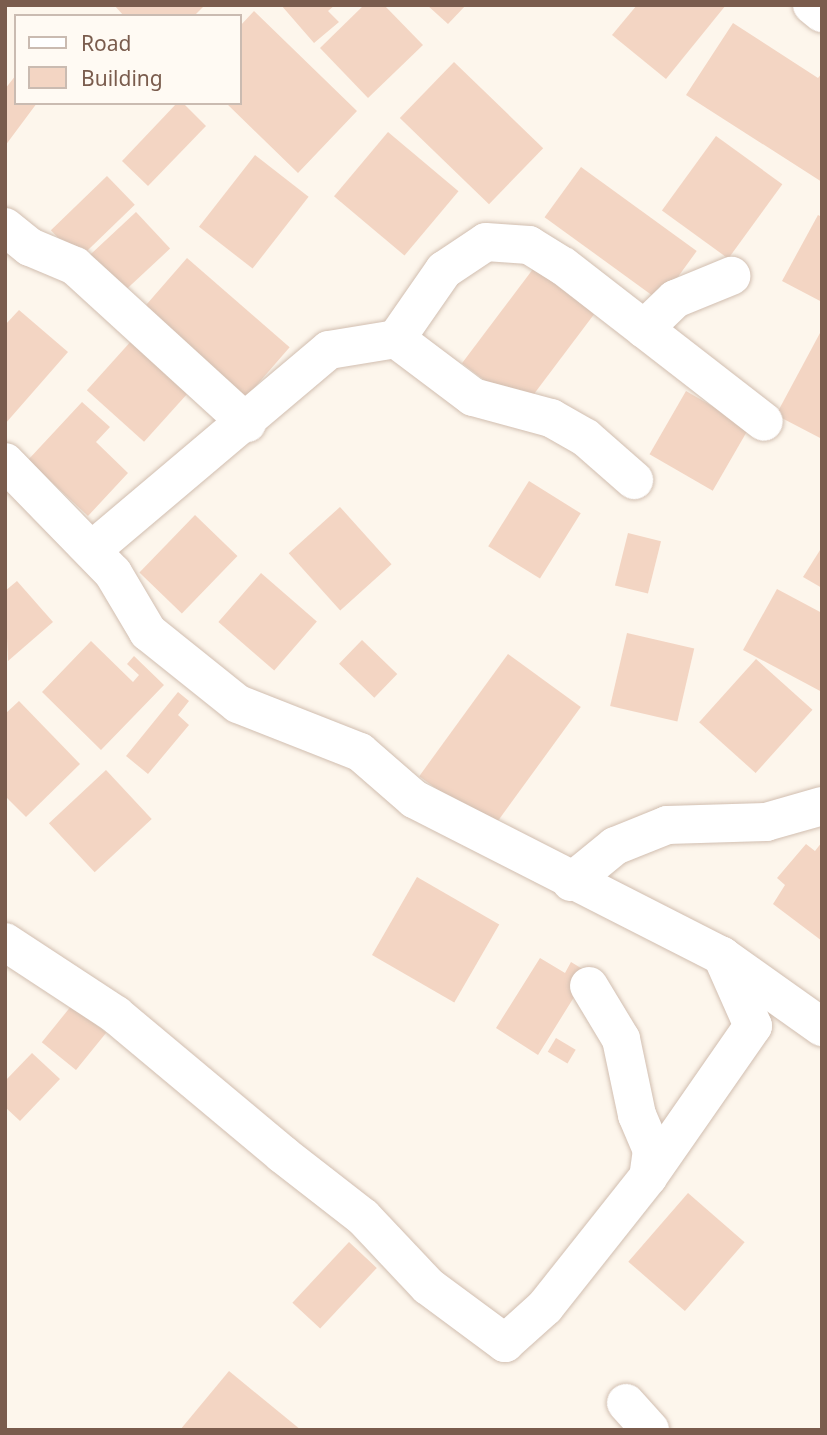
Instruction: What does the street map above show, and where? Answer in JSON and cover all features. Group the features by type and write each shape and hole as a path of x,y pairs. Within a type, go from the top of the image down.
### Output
{"street":[{"path":"812,5 822,13"},
{"path":"5,227 30,247 75,266 247,423"},
{"path":"92,550 247,423 329,350 396,339 444,270 486,242 529,245 563,266 764,422"},
{"path":"644,329 675,299 732,276"},
{"path":"396,339 473,397 551,418 586,438 634,480"},
{"path":"5,461 113,573 148,632 238,704 360,752 414,799 571,882 722,956 822,1027"},
{"path":"571,882 615,846 667,825 766,822 822,806"},
{"path":"5,942 116,1015 282,1154 363,1217 428,1286 505,1343 545,1307 648,1177 753,1026 722,956"},
{"path":"589,986 621,1039 638,1115 652,1150 648,1177"}],"building":[{"path":"114,5 205,5 196,14 122,14"},
{"path":"281,5 335,5 328,11 339,22 314,43"},
{"path":"364,5 384,5 423,45 368,98 320,48"},
{"path":"427,5 466,5 448,24"},
{"path":"637,5 726,5 666,79 612,35"},
{"path":"254,11 357,111 298,173 228,105 242,105 242,24"},
{"path":"733,23 818,78 822,73 822,182 686,95"},
{"path":"454,62 543,148 489,204 400,118"},
{"path":"14,78 14,105 36,105 5,146 5,89"},
{"path":"175,105 185,105 206,126 148,186 122,161"},
{"path":"388,132 458,191 404,255 334,196"},
{"path":"716,136 782,184 728,259 662,210"},
{"path":"255,155 309,197 253,269 199,227"},
{"path":"581,167 697,251 660,301 545,217"},
{"path":"107,176 135,205 79,259 51,230"},
{"path":"136,212 170,249 117,298 83,262"},
{"path":"818,215 822,217 822,302 782,281"},
{"path":"187,258 290,347 242,402 140,312"},
{"path":"536,265 597,311 523,409 462,363"},
{"path":"19,310 68,352 5,424 5,325"},
{"path":"820,333 822,334 822,439 776,415"},
{"path":"133,339 190,391 144,442 87,390"},
{"path":"686,391 749,428 713,491 650,454"},
{"path":"82,402 110,427 96,442 128,473 88,516 28,460"},
{"path":"529,481 581,513 540,579 488,546"},
{"path":"340,507 392,564 340,610 289,553"},
{"path":"195,515 237,556 182,614 139,573"},
{"path":"628,533 661,541 648,594 615,585"},
{"path":"822,547 822,588 803,577"},
{"path":"261,573 317,622 274,671 218,622"},
{"path":"17,581 53,622 8,661 5,591"},
{"path":"777,589 822,613 822,692 743,650"},
{"path":"627,633 694,649 677,722 610,706"},
{"path":"362,640 397,674 374,698 339,664"},
{"path":"91,641 133,682 139,675 127,664 134,656 164,685 101,750 42,692"},
{"path":"508,654 581,707 492,829 419,776"},
{"path":"756,659 812,710 756,773 699,722"},
{"path":"178,692 189,701 178,715 189,725 148,774 126,756"},
{"path":"19,701 80,764 26,817 5,796 5,714"},
{"path":"106,770 152,819 95,872 49,823"},
{"path":"822,842 822,941 773,904 785,885 777,878 806,844 815,851"},
{"path":"417,877 499,924 454,1002 372,955"},
{"path":"540,958 565,973 571,962 589,973 538,1055 496,1028"},
{"path":"72,1005 106,1033 76,1070 42,1042"},
{"path":"556,1038 576,1050 567,1064 548,1052"},
{"path":"32,1053 60,1079 20,1121 5,1107 5,1081"},
{"path":"688,1193 745,1242 685,1311 628,1262"},
{"path":"349,1242 377,1268 320,1329 292,1303"},
{"path":"229,1371 301,1430 180,1430"}]}
